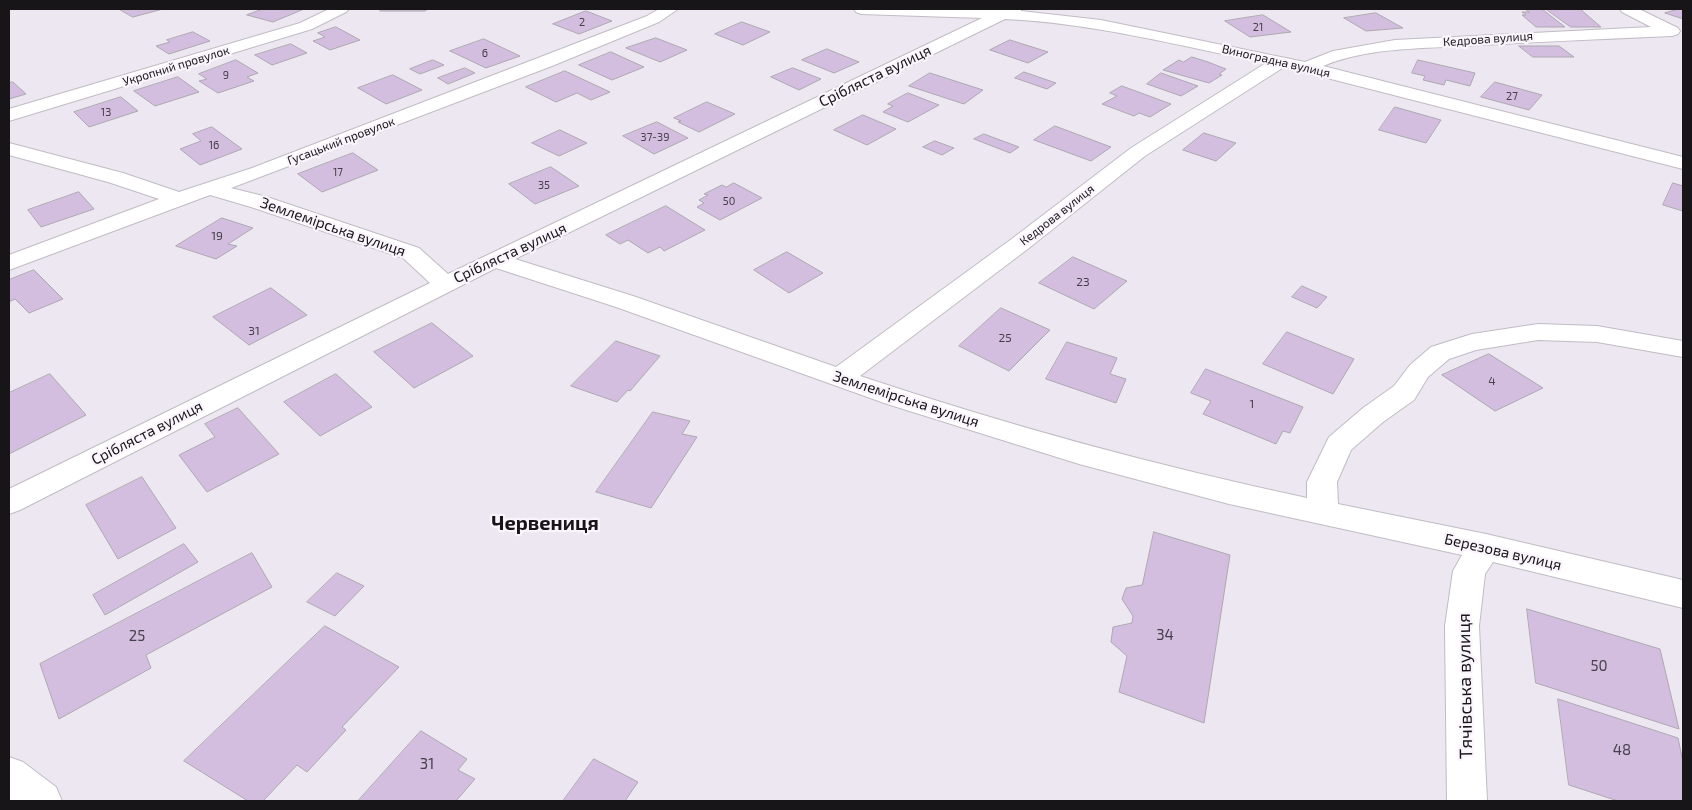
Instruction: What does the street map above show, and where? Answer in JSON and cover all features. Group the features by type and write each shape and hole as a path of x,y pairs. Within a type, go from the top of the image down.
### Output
{"street":[{"name":"Укропний провулок","path":"9,115 306,26 341,9"},
{"name":"Гусацький провулок","path":"9,263 178,199 259,172 546,62 653,18 670,9"},
{"name":"Виноградна вулиця","path":"861,9 1008,12 1101,25 1307,67 1683,163"},
{"path":"1627,9 1678,33"},
{"name":"Срібляста вулиця","path":"9,502 446,284 1008,12"},
{"name":"Кедрова вулиця","path":"1307,67 1333,56 1396,46 1543,36 1678,33"},
{"name":"Кедрова вулиця","path":"838,378 1021,243 1138,152 1281,61"},
{"path":"9,148 36,158 133,183 178,199"},
{"name":"Землемірська вулиця","path":"211,189 259,202 411,253 446,284"},
{"name":"Землемірська вулиця","path":"496,261 553,277 838,378 1061,447 1172,479 1323,513"},
{"path":"1323,513 1322,482 1339,444 1404,393 1419,371 1440,353 1472,342 1538,332 1597,334 1683,349"},
{"name":"Березова вулиця","path":"1323,513 1486,547 1683,594"},
{"name":"Тячівська вулиця","path":"1467,801 1462,626 1469,571 1486,547"},
{"path":"9,776 42,801"}],"building":[{"path":"119,9 163,9 133,17"},
{"path":"263,9 304,9 273,22 247,15"},
{"path":"382,9 428,9 425,11 380,11"},
{"path":"1525,9 1542,9 1565,27 1536,27 1522,15 1526,15 1522,12 1529,12"},
{"path":"1546,9 1580,9 1601,27 1571,27"},
{"path":"1683,9 1683,19 1665,13"},
{"path":"586,11 612,21 579,34 553,24"},
{"path":"1376,13 1403,28 1366,31 1344,18"},
{"path":"1263,15 1291,32 1250,37 1225,21"},
{"path":"742,22 770,32 743,45 715,34"},
{"path":"336,27 360,40 330,50 313,41 325,37 318,33"},
{"path":"193,32 210,41 169,54 156,46 170,42 167,40"},
{"path":"656,38 687,50 660,62 626,48"},
{"path":"484,39 520,56 486,68 450,51"},
{"path":"1010,40 1048,52 1028,63 990,50"},
{"path":"291,44 307,53 272,65 255,55"},
{"path":"1519,46 1559,46 1574,57 1533,57"},
{"path":"827,49 859,62 834,73 802,60"},
{"path":"611,52 644,67 612,80 579,65"},
{"path":"1192,57 1226,69 1219,74 1222,75 1209,83 1163,70 1179,60 1183,62"},
{"path":"236,60 258,73 247,77 254,81 218,93 199,81 207,79 199,74"},
{"path":"433,60 444,65 420,74 410,69"},
{"path":"1418,60 1475,73 1470,86 1446,80 1444,85 1423,80 1425,76 1412,73"},
{"path":"465,68 475,73 448,84 438,78"},
{"path":"793,68 821,79 799,90 771,77"},
{"path":"565,71 610,92 591,100 577,93 556,102 526,87"},
{"path":"1024,72 1056,83 1047,89 1015,78"},
{"path":"930,73 983,90 964,104 909,86"},
{"path":"1161,73 1198,86 1181,96 1147,84"},
{"path":"393,75 422,90 386,104 358,88"},
{"path":"178,77 199,92 155,106 134,91"},
{"path":"13,82 26,94 9,99 9,83"},
{"path":"1495,82 1542,95 1529,110 1481,97"},
{"path":"1122,86 1171,104 1150,117 1139,113 1134,116 1102,104 1117,96 1110,93"},
{"path":"908,93 939,105 908,122 883,112 893,106 888,104"},
{"path":"121,97 138,111 89,127 74,112"},
{"path":"707,102 735,114 699,132 678,122 681,121 674,118"},
{"path":"1395,107 1441,120 1426,143 1379,130"},
{"path":"863,115 896,129 867,145 834,130"},
{"path":"657,122 688,138 654,154 623,136"},
{"path":"1055,126 1111,147 1091,161 1034,140"},
{"path":"212,127 242,149 200,165 180,149 201,141 193,134"},
{"path":"560,130 587,143 559,156 532,143"},
{"path":"1204,133 1236,143 1216,161 1183,150"},
{"path":"984,134 1019,147 1010,153 974,139"},
{"path":"935,141 954,148 942,155 923,147"},
{"path":"353,153 378,170 322,192 298,174"},
{"path":"551,167 579,186 535,204 509,184"},
{"path":"734,183 762,198 720,220 697,207 704,203 699,200 708,195 704,194 722,185 726,187"},
{"path":"1673,183 1683,186 1683,211 1663,205"},
{"path":"79,192 94,209 41,227 28,210"},
{"path":"666,206 705,230 664,251 660,247 648,253 628,240 620,244 606,235"},
{"path":"222,218 253,228 228,244 237,246 216,259 176,246"},
{"path":"787,252 823,273 789,293 754,270"},
{"path":"1073,257 1127,281 1094,309 1039,283"},
{"path":"34,270 63,299 29,313 15,299 9,302 9,280"},
{"path":"1302,286 1327,297 1317,308 1292,297"},
{"path":"271,288 307,315 249,345 213,317"},
{"path":"1001,308 1050,330 1009,371 959,346"},
{"path":"432,323 473,356 414,388 374,352"},
{"path":"1287,332 1354,359 1333,394 1263,364"},
{"path":"616,341 660,356 630,391 628,390 617,402 571,386"},
{"path":"1067,342 1117,358 1110,374 1126,379 1116,403 1046,379"},
{"path":"1489,354 1543,388 1495,411 1442,375"},
{"path":"1206,369 1303,407 1290,433 1283,431 1276,444 1203,414 1211,401 1191,393"},
{"path":"50,374 86,415 9,454 9,393"},
{"path":"336,374 372,407 320,436 284,402"},
{"path":"238,408 279,454 207,492 179,455 215,437 205,424"},
{"path":"653,412 690,421 682,434 697,437 651,508 596,492"},
{"path":"142,477 176,528 118,559 86,505"},
{"path":"1154,532 1230,555 1204,723 1119,692 1127,656 1111,642 1113,627 1132,623 1133,616 1122,599 1126,588 1142,585"},
{"path":"184,544 198,562 105,615 93,595"},
{"path":"252,553 272,587 146,655 151,668 59,719 40,664"},
{"path":"337,573 364,586 335,616 307,602"},
{"path":"1527,609 1660,649 1679,729 1536,683"},
{"path":"325,626 399,667 342,727 346,730 307,772 297,765 263,801 248,801 184,761"},
{"path":"1558,699 1678,738 1683,762 1683,801 1618,801 1569,785"},
{"path":"421,731 467,759 458,770 475,779 456,801 358,801"},
{"path":"594,759 638,782 625,801 563,801"}],"district":[{"name":"Червениця","path":"545,523"}]}
